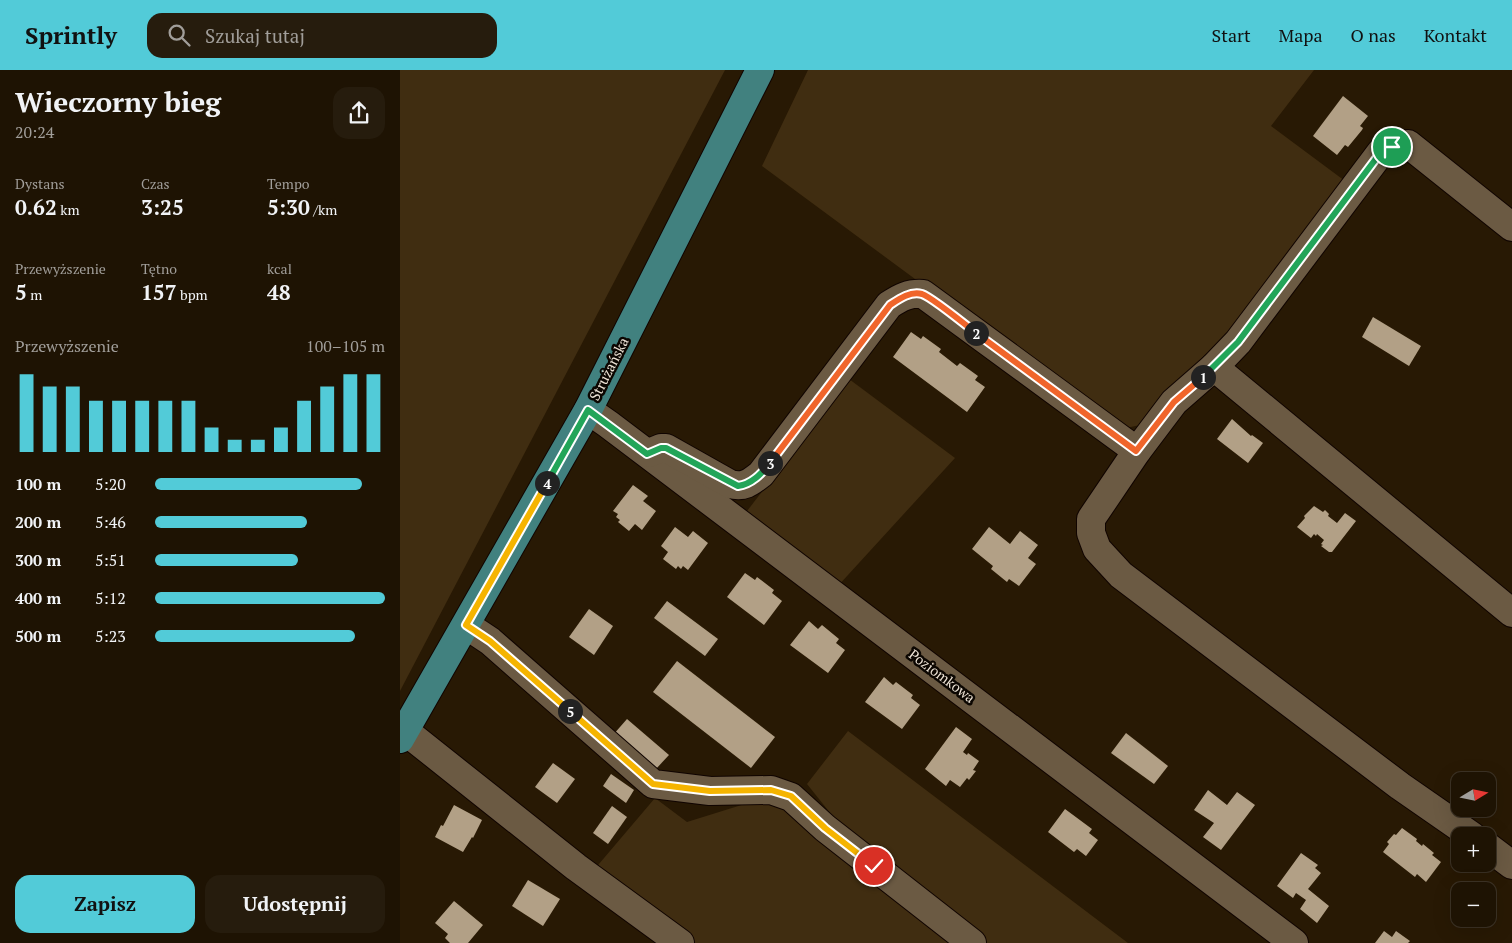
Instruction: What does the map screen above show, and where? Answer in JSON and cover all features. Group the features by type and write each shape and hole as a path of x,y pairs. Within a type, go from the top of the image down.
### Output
{"main road":[{"name":"Strużańska","path":"403,735 588,410 760,70"}],"street":[{"path":"1459,827 1400,786 1121,575 1096,549 1091,533 1091,519 1136,451 1174,402 1214,367 1238,342 1381,152 1392,147 1408,144 1512,227"},
{"path":"647,454 661,448 666,448 730,484 746,485 761,474 890,305 911,294 923,294 1136,451"},
{"path":"1214,367 1512,613"},
{"name":"Poziomkowa","path":"588,410 1294,943"},
{"path":"466,625 490,641 653,784 710,791 771,790 791,796 825,828 972,943"},
{"path":"403,735 576,867 680,943"},
{"path":"1496,853 1512,865"}],"shaded area":[{"path":"400,70 725,70 400,691"},
{"path":"808,70 1314,70 1271,126 1345,181 1227,347 1145,424 1126,428 1045,375 762,166"},
{"path":"849,379 955,458 837,587 744,515"},
{"path":"848,731 1128,943 692,943 593,871 655,798 687,822 767,797 843,829 807,784"}],"building":[{"path":"1343,96 1368,116 1360,126 1363,128 1362,130 1348,147 1345,145 1337,155 1313,136"},
{"path":"1373,317 1421,346 1409,366 1362,337"},
{"path":"911,332 921,339 923,336 941,349 939,352 957,366 960,363 978,376 975,380 985,387 967,412 893,357"},
{"path":"1232,419 1251,436 1263,443 1248,463 1217,439"},
{"path":"633,485 648,496 643,501 656,511 642,530 635,524 629,531 618,522 620,520 616,517 618,514 613,511"},
{"path":"1314,506 1323,512 1325,510 1329,514 1328,516 1337,523 1345,513 1356,521 1332,552 1321,546 1324,540 1317,534 1316,536 1314,534 1311,538 1297,527"},
{"path":"675,527 688,537 693,531 708,543 688,570 683,566 681,569 678,566 676,569 663,559 668,552 661,546"},
{"path":"989,527 1010,544 1020,531 1038,545 1028,558 1036,564 1019,586 1009,579 1007,582 991,569 993,566 972,549"},
{"path":"745,573 755,580 757,577 774,590 772,593 782,601 764,625 727,597"},
{"path":"667,601 718,639 705,656 654,618"},
{"path":"589,609 613,626 594,655 569,637"},
{"path":"809,621 818,629 822,625 839,639 836,643 845,650 828,673 790,645"},
{"path":"677,661 775,737 751,768 653,692"},
{"path":"884,677 893,685 896,682 913,695 911,698 920,705 902,729 865,702"},
{"path":"627,719 669,755 655,770 613,735"},
{"path":"956,727 972,739 963,752 967,755 968,753 979,761 973,770 976,771 960,787 950,780 946,786 925,769"},
{"path":"1126,733 1168,766 1154,784 1111,753"},
{"path":"553,763 575,779 557,803 535,787"},
{"path":"611,774 634,790 626,803 603,786"},
{"path":"1208,790 1227,805 1237,792 1255,805 1221,850 1203,837 1214,823 1194,810"},
{"path":"454,805 482,820 463,852 435,837"},
{"path":"612,806 627,817 608,844 593,833"},
{"path":"1065,809 1092,829 1089,833 1098,840 1086,856 1077,849 1074,852 1048,832"},
{"path":"1402,828 1417,839 1416,841 1422,846 1423,844 1434,853 1432,855 1441,862 1426,882 1417,874 1415,877 1383,852 1389,844 1387,842"},
{"path":"1301,853 1318,865 1315,868 1321,873 1308,889 1329,906 1317,923 1300,909 1306,900 1296,893 1293,898 1277,886"},
{"path":"528,880 560,899 543,926 512,906"},
{"path":"454,901 483,925 468,943 450,943 445,938 448,934 435,923"},
{"path":"1384,931 1392,937 1396,931 1410,941 1408,943 1375,943"}],"route":[{"path":"874,866 825,828 791,796 771,790 710,791 653,784 490,641 466,625 588,410 647,454 657,449 666,448 730,484 746,485 761,474 890,305 900,298 911,294 923,294 1136,451 1174,402 1214,367 1238,342 1381,152 1392,147"}]}
